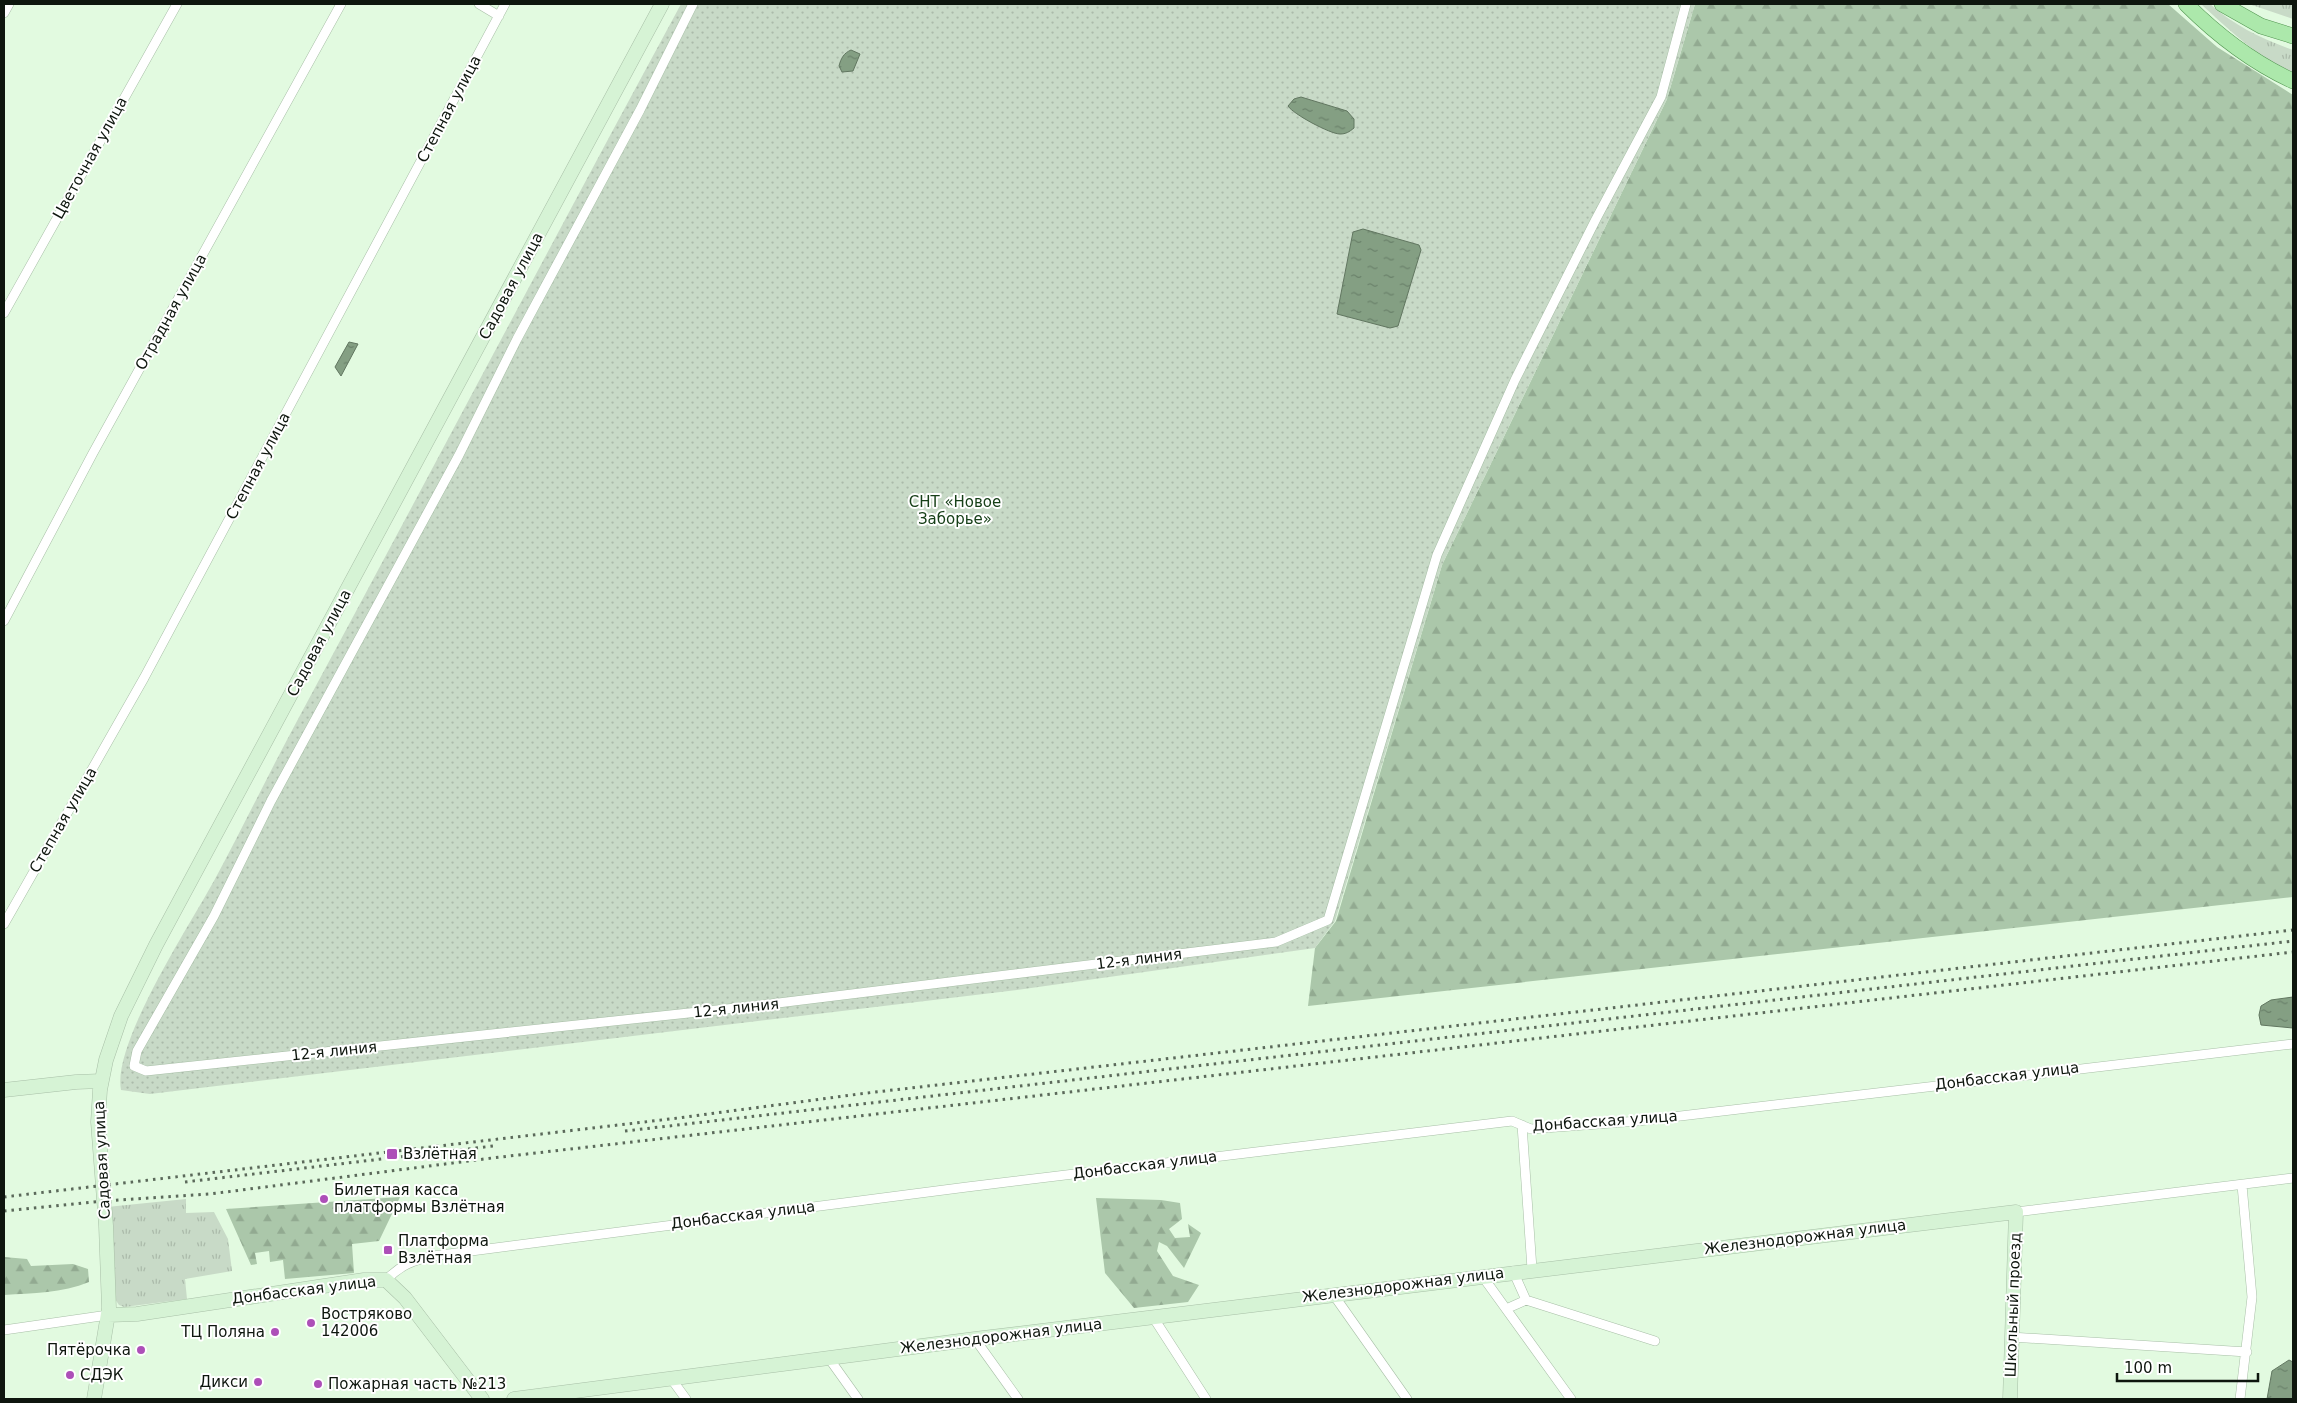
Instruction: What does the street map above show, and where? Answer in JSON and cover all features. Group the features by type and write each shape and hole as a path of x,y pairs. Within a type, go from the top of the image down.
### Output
{"main road":[{"path":"2186,4 2236,47 2293,81"},
{"path":"2222,4 2261,26 2293,36"}],"street":[{"path":"4,13 9,4"},
{"name":"Цветочная улица","path":"4,313 177,4"},
{"name":"Отрадная улица","path":"4,621 62,510 341,4"},
{"path":"480,4 499,16"},
{"name":"Степная улица","path":"4,924 144,678 506,4"},
{"name":"Садовая улица","path":"106,1334 108,1316 107,1252 98,1122 102,1081 121,1016 152,954 662,4"},
{"name":"12-я линия","path":"693,4 640,110 517,339 459,455 271,801 214,916 137,1051 134,1066 146,1071 745,1007 1276,942 1328,920 1437,555 1515,380 1596,219 1661,97 1686,4"},
{"name":"Донбасская улица","path":"4,1330 136,1314 364,1280 386,1280 398,1268 418,1259 500,1246 1502,1122 1512,1121 1531,1129 1638,1121 2293,1044"},
{"path":"4,1090 102,1081"},
{"path":"1522,1125 1532,1269"},
{"name":"Железнодорожная улица","path":"514,1399 975,1338 1483,1277 1513,1271 2293,1178"},
{"path":"2240,1399 2247,1352 2252,1296 2242,1185"},
{"name":"Школьный проезд","path":"2010,1399 2016,1212"},
{"path":"1513,1271 1526,1300"},
{"path":"1483,1277 1571,1399"},
{"path":"386,1280 405,1298 482,1399"},
{"path":"1333,1294 1408,1399"},
{"path":"1506,1308 1526,1300 1655,1341"},
{"path":"1153,1318 1206,1399"},
{"path":"94,1399 106,1334"},
{"path":"104,1399 102,1387 106,1334"},
{"path":"2012,1337 2247,1352"},
{"path":"975,1338 1018,1399"},
{"path":"828,1357 858,1399"},
{"path":"670,1377 686,1399"}],"green space":[{"name":"СНТ «Новое Заборье»","path":"681,4 1695,4 1667,99 1442,565 1335,921 1315,948 1017,990 150,1094 121,1090 121,1069 128,1044 155,984 215,879 297,721"},
{"path":"1695,4 2168,4 2217,47 2293,95 2293,897 1308,1006 1315,948 1336,921 1442,565 1667,99"},
{"path":"2201,4 2210,4 2229,19 2249,31 2293,50 2293,74 2258,54"},
{"path":"2249,4 2293,4 2293,19"},
{"path":"400,1197 379,1241 352,1244 354,1273 285,1279 283,1260 270,1262 269,1251 255,1253 257,1264 251,1265 226,1209"},
{"path":"1096,1198 1161,1200 1180,1203 1182,1219 1169,1229 1175,1238 1190,1237 1188,1224 1201,1233 1184,1268 1167,1246 1159,1242 1157,1251 1173,1276 1199,1285 1188,1302 1134,1308 1105,1273"},
{"path":"186,1199 186,1213 214,1212 228,1239 232,1271 185,1279 187,1299 124,1307 119,1305 115,1299 107,1207"},
{"path":"4,1257 27,1259 31,1266 73,1264 88,1269 89,1282 58,1290 4,1295"}],"water":[{"path":"851,50 860,54 853,71 842,72 839,66 841,61 845,54"},
{"path":"1301,97 1347,111 1354,119 1354,128 1346,133 1335,133 1304,118 1288,106 1294,99"},
{"path":"1363,229 1419,245 1421,250 1398,326 1390,328 1337,314 1353,232"},
{"path":"349,342 358,344 341,376 335,367"},
{"path":"2293,997 2293,1028 2261,1025 2259,1015 2261,1006 2271,1000"},
{"path":"2289,1360 2293,1362 2293,1399 2267,1399 2272,1371"}],"railway":[{"path":"4,1197 678,1118 867,1093 2293,930"},
{"path":"625,1131 2293,941"},
{"path":"4,1211 103,1201 210,1194 492,1158 2293,952"},
{"path":"185,1182 493,1146"}],"place":[{"name":"Взлётная","path":"392,1154"},
{"name":"Билетная касса платформы Взлётная","path":"324,1199"},
{"name":"Платформа Взлётная","path":"388,1250"},
{"name":"Востряково 142006","path":"311,1323"},
{"name":"ТЦ Поляна","path":"275,1332"},
{"name":"Пятёрочка","path":"141,1350"},
{"name":"СДЭК","path":"70,1375"},
{"name":"Дикси","path":"258,1382"},
{"name":"Пожарная часть №213","path":"318,1384"}]}
